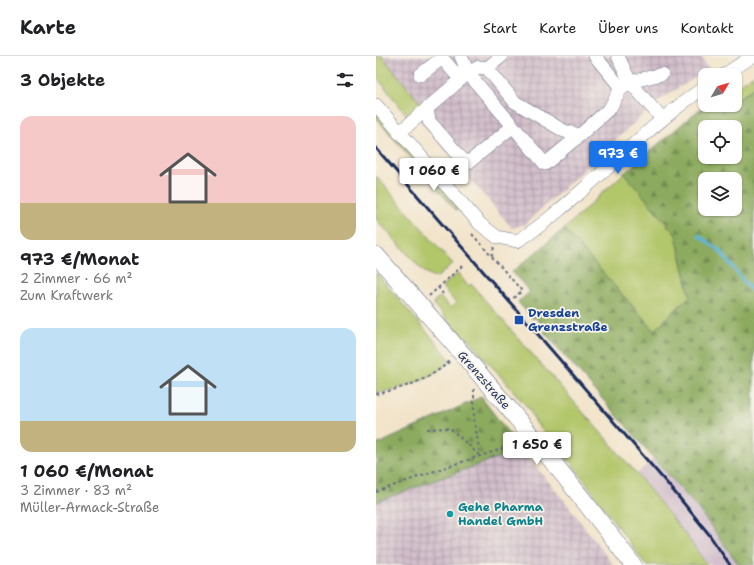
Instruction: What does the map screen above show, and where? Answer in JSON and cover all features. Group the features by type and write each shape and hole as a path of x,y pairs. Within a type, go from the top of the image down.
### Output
{"main road":[{"name":"Grenzstraße","path":"376,256 534,438 603,524 633,565"}],"street":[{"path":"461,56 464,76"},
{"path":"487,68 502,56"},
{"path":"595,56 662,119"},
{"path":"618,56 626,85"},
{"path":"735,68 753,56"},
{"path":"420,75 442,58 464,76 545,164 610,108 626,85 662,74"},
{"path":"399,132 464,76 479,67 487,68 515,102 564,131 580,135"},
{"path":"376,105 480,224 497,237 517,241 533,232 580,193 662,119 698,93"},
{"path":"427,108 429,121 462,160 469,162 512,127"}],"path":[{"path":"492,256 522,291 511,300"},
{"path":"422,309 429,303 429,295 462,266"},
{"path":"438,287 443,294"},
{"path":"512,293 515,297"},
{"path":"376,394 399,389 427,378 440,370 460,352"},
{"path":"477,372 474,383 474,418 480,455"},
{"path":"427,429 450,428 480,455"},
{"path":"376,492 480,455 534,438"}],"shaded area":[{"path":"382,56 700,56 708,68 698,68 698,76 658,101 525,224 512,228 420,121 422,105"},
{"path":"521,449 564,500 613,565 376,565 376,502"},
{"path":"653,458 700,511 739,565 708,565 637,474"}],"green space":[{"path":"376,56 382,56 422,105 413,113 405,113 376,76"},
{"path":"754,75 754,87 742,96 742,83"},
{"path":"754,87 754,565 739,565 700,511 544,332 546,330 535,317 533,319 518,302 530,292 512,272 564,229 654,330 690,296 676,235 624,173 698,110 698,112 742,112 742,96"},
{"path":"376,113 459,209 456,210 376,118"},
{"path":"624,173 676,235 690,296 654,330 564,229"},
{"path":"376,176 453,264 436,278 423,271 376,219"},
{"path":"376,273 451,360 434,373 407,386 376,393"},
{"path":"458,273 468,286 471,284 637,474 685,534 707,565 646,565 573,465 536,423 529,409 469,340 461,336 434,305 435,300 440,297 450,308 456,303 442,287"},
{"path":"481,397 521,449 376,502 376,445"}],"waterway":[{"path":"698,235 720,251 754,294"}],"railway":[{"path":"376,148 672,489 708,533 730,565"}],"place":[{"name":"Dresden Grenzstraße","path":"519,320"},
{"name":"Gehe Pharma Handel GmbH","path":"450,514"}]}
